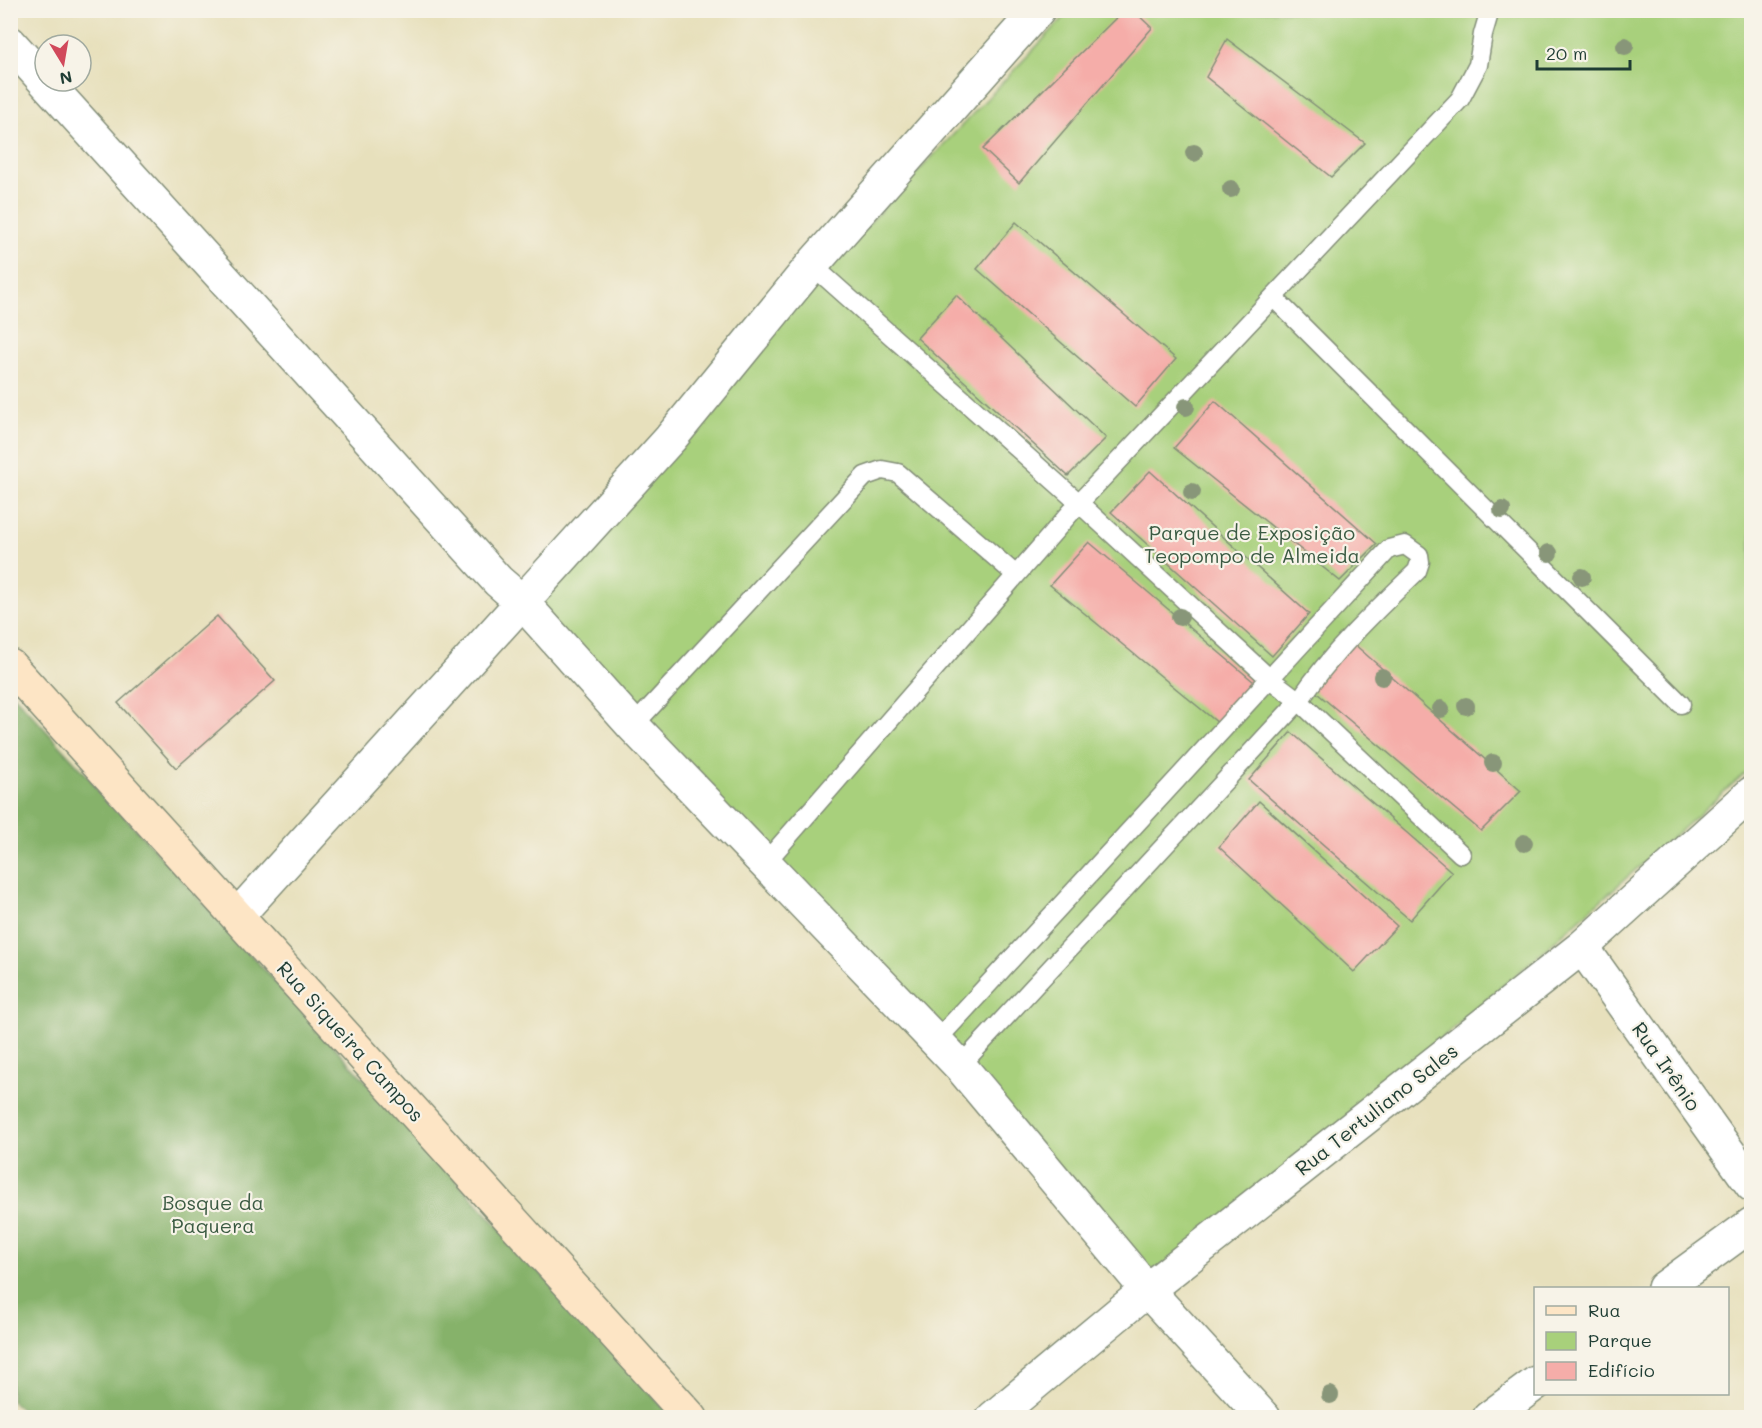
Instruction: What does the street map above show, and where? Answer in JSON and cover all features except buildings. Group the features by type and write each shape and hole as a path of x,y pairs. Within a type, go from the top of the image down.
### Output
{"street":[{"path":"237,915 670,439 812,265 1038,10"},
{"path":"10,43 498,581 521,602 633,726 960,1065 1147,1290 1264,1418"},
{"name":"Rua Siqueira Campos","path":"10,666 691,1418"},
{"name":"Rua Tertuliano Sales","path":"993,1418 1147,1290 1582,947 1752,794"},
{"name":"Rua Irênio","path":"1582,947 1752,1185"},
{"path":"1665,1287 1752,1224"},
{"path":"1489,1418 1534,1384"}],"lane":[{"path":"765,863 1079,503 1460,99 1478,65 1490,10"},
{"path":"812,265 1079,503 1270,679 1299,701 1461,854"},
{"path":"1273,297 1681,704"},
{"path":"633,726 865,476 882,470 898,473 1016,575"},
{"path":"936,1041 1389,549 1405,545 1414,550 1419,555 1420,562 1417,571 1345,644 1299,701 960,1065"}],"green space":[{"name":"Parque de Exposição Teopompo de Almeida","path":"1070,11 1751,11 1751,768 1539,955 1147,1290 514,599"},
{"name":"Bosque da Paquera","path":"10,691 672,1417 32,1418 11,1401"}]}
